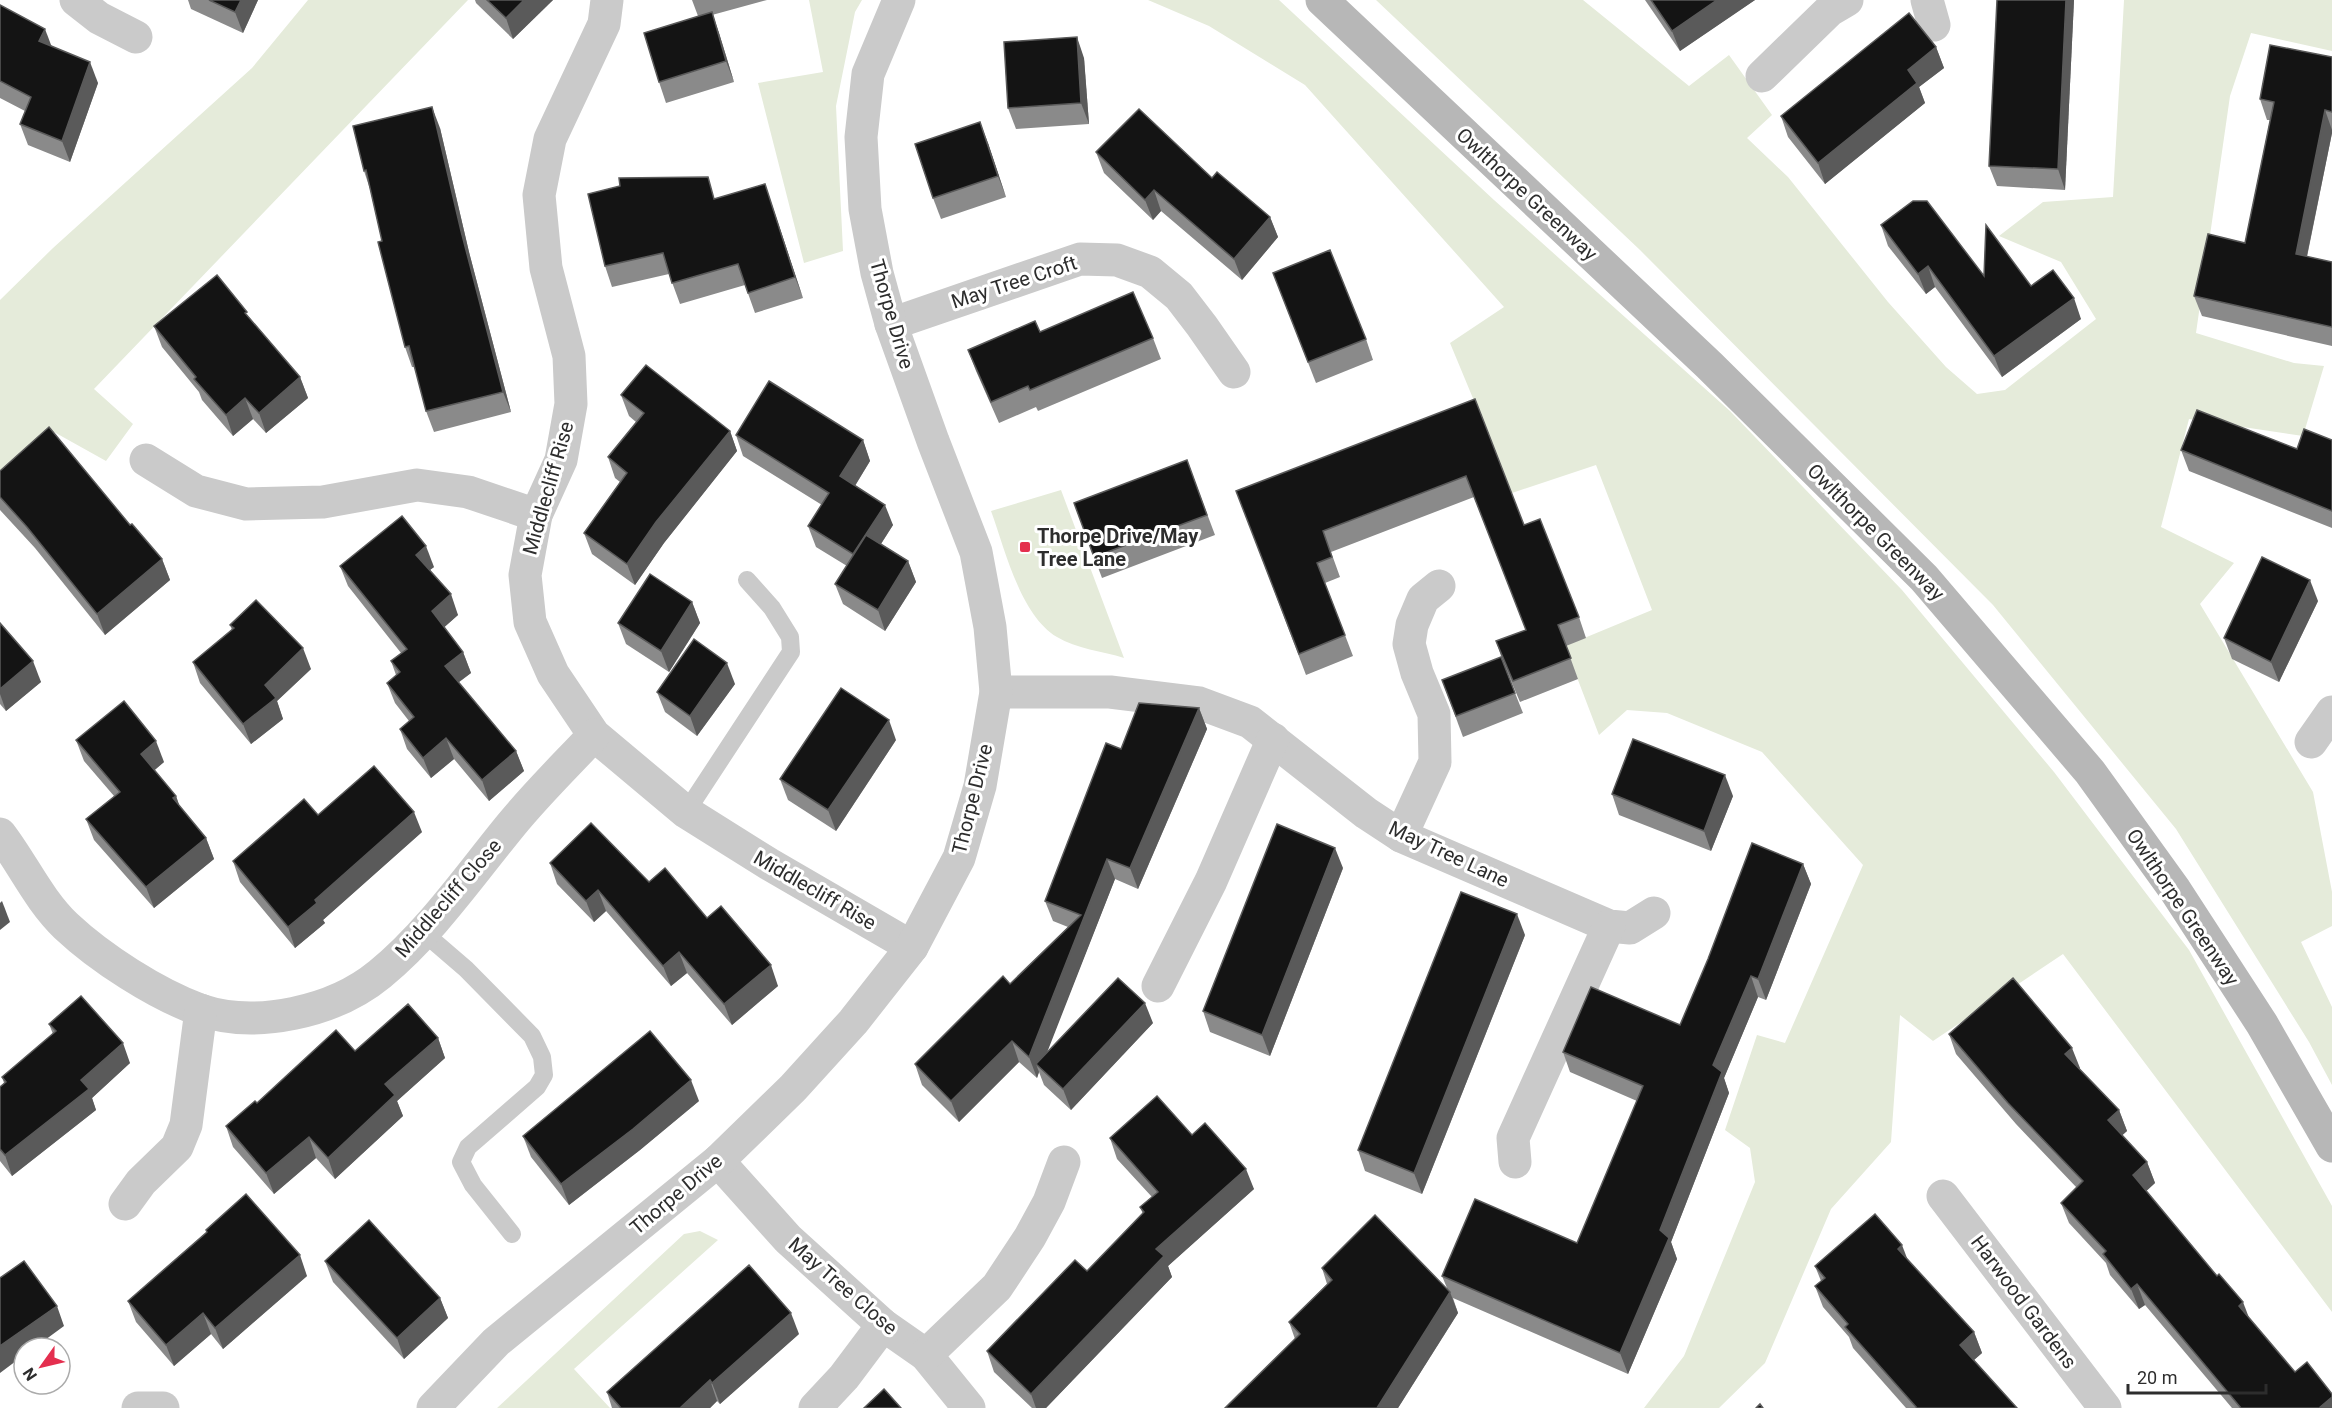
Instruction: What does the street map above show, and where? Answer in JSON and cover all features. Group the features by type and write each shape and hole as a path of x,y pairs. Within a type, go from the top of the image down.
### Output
{"street":[{"path":"76,0 99,18 136,37"},
{"name":"Middlecliff Rise","path":"607,0 604,24 550,139 539,195 546,268 569,356 571,404 561,460 536,515 525,575 530,622 553,674 594,735 686,812 769,864 912,947"},
{"name":"Thorpe Drive","path":"433,1408 496,1342 718,1161 807,1072 853,1022 912,947 959,858 980,786 996,692 990,627 976,552 891,324 877,273 865,209 861,137 868,74 899,0"},
{"name":"Owlthorpe Greenway","path":"1322,0 1709,365 1924,578 2090,772 2169,881 2262,1024 2332,1146"},
{"path":"1762,76 1830,10 1847,0"},
{"name":"May Tree Croft","path":"891,324 1080,259 1117,260 1150,272 1179,296 1203,326 1234,372"},
{"path":"146,460 196,491 246,504 323,502 417,485 468,492 536,515"},
{"path":"1401,836 1435,762 1434,714 1417,673 1409,644 1412,625 1423,599 1439,586"},
{"name":"May Tree Lane","path":"996,692 1110,692 1199,703 1250,722 1366,813 1401,836 1609,926 1630,928 1654,913"},
{"path":"2311,742 2332,712"},
{"name":"Middlecliff Close","path":"0,834 15,854 34,888 66,926 113,963 164,994 201,1010 244,1017 291,1015 336,1001 379,975 423,932 515,819 594,735"},
{"path":"1158,986 1211,881 1273,739"},
{"path":"1515,1162 1513,1138 1609,926"},
{"path":"125,1204 141,1182 177,1147 186,1125 201,1010"},
{"name":"May Tree Close","path":"718,1161 788,1239 883,1325 926,1354 969,1408"},
{"path":"926,1354 997,1287 1050,1202 1064,1162"},
{"name":"Harwood Gardens","path":"1943,1196 2105,1408"},
{"path":"815,1408 844,1377 883,1325"},
{"path":"138,1408 150,1406 163,1408"}],"lane":[{"path":"686,812 790,652 790,637 772,608 747,580"},
{"path":"423,932 466,969 532,1036 542,1057 544,1075 537,1087 468,1147 461,1162 473,1185 512,1234"}],"green space":[{"path":"308,0 468,0 94,389 133,424 106,461 54,432 0,482 0,300 53,248 252,68"},
{"path":"809,0 862,0 855,12 836,106 843,251 804,263 758,83 823,72"},
{"path":"1148,0 1279,0 1494,200 1730,411 1902,590 2054,772 2189,950 2332,1206 2332,1312 2063,954 1933,1041 1900,1015 1891,1142 1831,1209 1765,1363 1719,1408 1644,1408 1684,1356 1755,1182 1750,1148 1725,1130 1757,1035 1785,1043 1863,865 1762,752 1667,713 1627,710 1599,735 1565,646 1652,610 1596,465 1509,494 1450,343 1504,307 1305,85 1209,26"},
{"path":"1376,0 1583,0 1689,86 1729,55 1772,115 1747,138 1788,177 1888,302 1946,367 1977,394 2005,390 2096,319 2061,262 1999,236 2043,202 2113,197 2124,0 2332,0 2332,51 2251,33 2230,96 2196,333 2294,363 2324,366 2303,436 2189,419 2161,527 2234,563 2200,604 2313,792 2332,892 2332,926 2301,942 2332,1007 2332,1085 2309,1042 2176,829 1993,605 1640,250"},
{"path":"1061,490 1124,658 1064,641 1044,627 1024,597 1008,562 991,511"},
{"path":"700,1231 718,1240 574,1369 610,1408 497,1408 684,1234"}],"building":[{"path":"209,0 241,0 235,12"},
{"path":"487,0 524,0 506,18"},
{"path":"1651,0 1717,0 1672,31"},
{"path":"1997,0 2066,0 2058,169 1989,166"},
{"path":"0,5 45,29 39,41 90,62 62,141 20,124 31,97 0,81"},
{"path":"712,12 726,61 659,82 644,33"},
{"path":"1909,13 1936,47 1908,70 1917,83 1818,163 1781,116"},
{"path":"1077,37 1081,103 1008,108 1004,42"},
{"path":"2270,45 2332,57 2332,112 2325,110 2296,254 2332,262 2332,327 2194,296 2208,234 2245,243 2274,102 2260,99"},
{"path":"432,107 461,231 503,392 426,411 409,346 405,347 378,242 382,241 366,170 364,171 353,126"},
{"path":"1139,109 1212,178 1217,172 1270,217 1234,259 1154,190 1145,200 1096,152"},
{"path":"980,122 998,176 933,198 915,144"},
{"path":"708,177 714,199 765,184 795,277 748,293 738,264 672,283 663,253 605,266 588,194 620,186 619,178"},
{"path":"1913,201 1927,201 1984,276 1986,225 2031,286 2053,270 2074,298 1994,356 1928,266 1918,274 1881,225"},
{"path":"1330,250 1366,339 1308,362 1273,273"},
{"path":"217,275 247,312 245,313 300,377 259,413 245,398 226,415 194,379 196,377 154,326"},
{"path":"1133,292 1153,338 1030,390 1028,386 991,402 968,350 1035,321 1040,332"},
{"path":"646,365 730,431 656,522 627,564 584,533 627,473 608,457 644,413 621,395"},
{"path":"769,381 863,440 840,476 885,505 853,554 808,526 829,493 736,435"},
{"path":"1475,399 1524,525 1540,519 1579,617 1558,625 1571,658 1513,681 1496,641 1526,630 1466,476 1323,531 1332,557 1317,563 1345,635 1299,654 1236,491"},
{"path":"2197,410 2297,449 2304,429 2332,440 2332,511 2181,450"},
{"path":"49,427 130,525 132,524 162,559 97,614 0,497 0,471"},
{"path":"1187,460 1207,515 1094,557 1074,503"},
{"path":"402,516 426,546 416,555 451,594 432,611 463,652 445,666 516,751 482,780 446,738 423,758 400,729 414,717 387,683 400,672 391,661 407,649 340,566"},
{"path":"866,535 908,561 878,610 835,584"},
{"path":"2262,557 2310,580 2271,662 2224,638"},
{"path":"650,574 692,602 661,651 618,623"},
{"path":"256,600 303,648 265,685 276,698 243,724 193,662 234,628 230,625"},
{"path":"0,623 33,661 0,689"},
{"path":"694,639 727,663 690,716 657,692"},
{"path":"1501,657 1515,693 1456,716 1442,680"},
{"path":"841,688 889,720 828,810 780,779"},
{"path":"124,701 156,741 141,754 176,796 173,798 206,838 146,887 86,819 120,792 76,740"},
{"path":"1139,703 1199,708 1130,868 1107,859 1029,1057 1012,1041 951,1101 915,1064 1003,976 1010,984 1081,915 1045,901 1106,743 1121,749"},
{"path":"1633,739 1725,775 1704,831 1612,794"},
{"path":"374,766 414,812 315,900 317,903 288,927 233,861 304,799 318,815"},
{"path":"591,823 649,882 665,868 707,918 721,906 771,965 724,1004 679,952 663,966 598,890 586,901 550,863"},
{"path":"1277,824 1335,848 1262,1035 1203,1011"},
{"path":"1752,843 1803,864 1758,979 1751,976 1713,1065 1722,1072 1660,1230 1669,1238 1620,1353 1442,1276 1475,1199 1577,1243 1643,1086 1563,1052 1591,987 1680,1025"},
{"path":"1461,892 1517,914 1414,1173 1358,1150"},
{"path":"1118,978 1145,1003 1063,1089 1036,1064"},
{"path":"2013,978 2072,1048 2065,1054 2119,1110 2108,1120 2147,1162 2133,1175 2217,1276 2219,1274 2243,1302 2239,1306 2295,1372 2307,1362 2332,1394 2332,1397 2319,1408 2241,1408 2137,1284 2131,1289 2103,1254 2106,1251 2061,1203 2083,1181 2008,1103 1949,1034"},
{"path":"81,996 123,1043 81,1080 89,1089 5,1155 0,1149 0,1087 6,1082 2,1077 56,1031 49,1024"},
{"path":"408,1004 438,1038 385,1084 395,1095 328,1158 309,1137 266,1173 226,1126 255,1101 257,1103 336,1030 355,1051"},
{"path":"650,1031 691,1080 633,1129 561,1184 523,1136"},
{"path":"1157,1096 1192,1135 1205,1123 1246,1169 1156,1249 1164,1256 1031,1394 987,1351 1075,1260 1087,1271 1144,1212 1140,1207 1158,1192 1110,1138"},
{"path":"246,1194 300,1255 215,1328 203,1313 166,1345 128,1301 207,1232 206,1230"},
{"path":"1875,1214 1902,1245 1898,1249 1974,1332 1960,1345 2017,1408 1917,1408 1845,1327 1848,1324 1815,1286 1825,1278 1815,1266"},
{"path":"1375,1215 1450,1292 1377,1408 1225,1408 1300,1334 1289,1322 1332,1280 1322,1268"},
{"path":"369,1220 440,1298 397,1338 325,1261"},
{"path":"24,1261 57,1306 0,1346 0,1278"},
{"path":"749,1265 791,1313 712,1383 710,1380 680,1408 621,1408 607,1392"},
{"path":"884,1389 901,1408 864,1408"}],"place":[{"name":"Thorpe Drive/May Tree Lane","path":"1025,547"}]}
